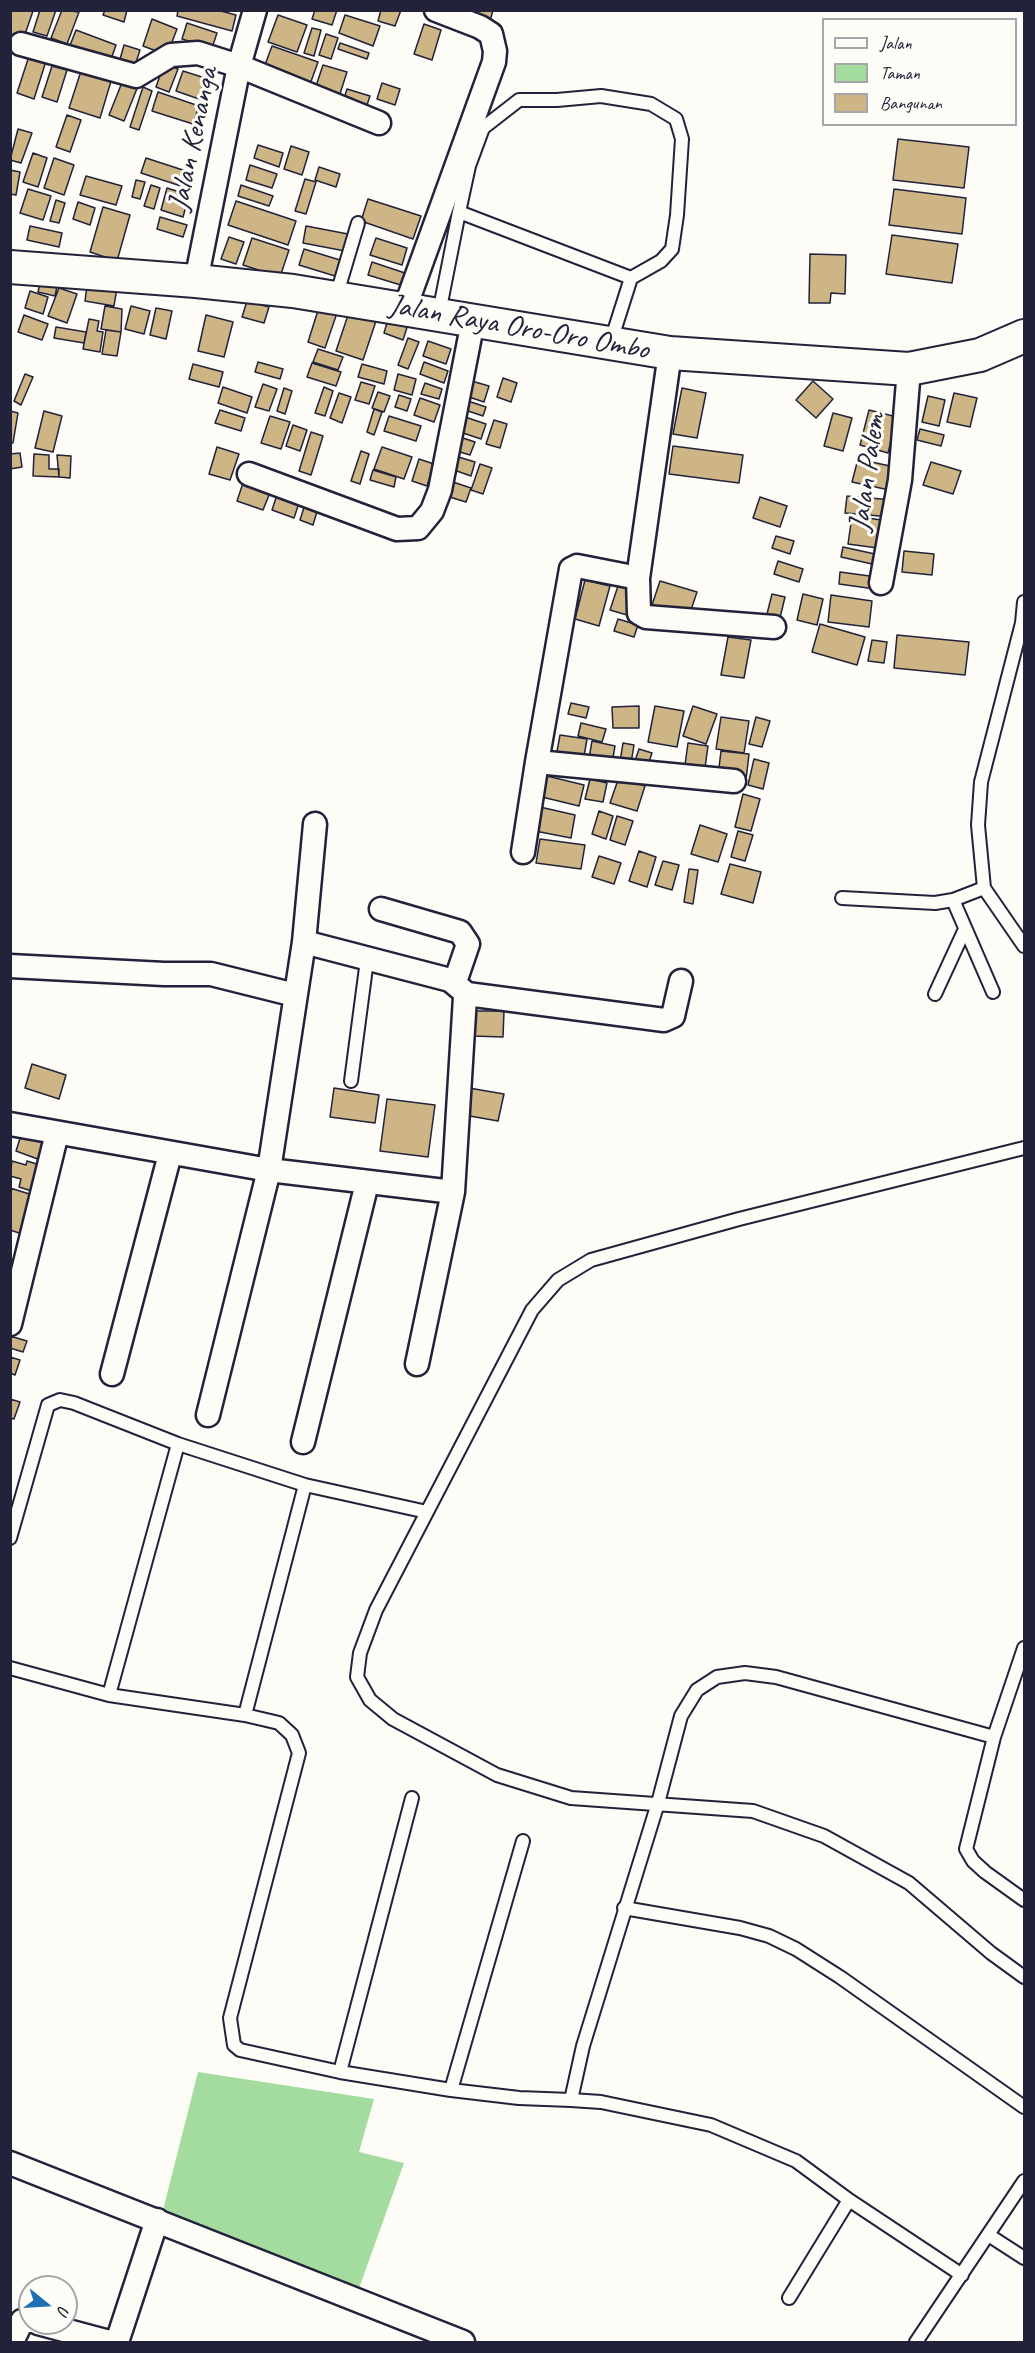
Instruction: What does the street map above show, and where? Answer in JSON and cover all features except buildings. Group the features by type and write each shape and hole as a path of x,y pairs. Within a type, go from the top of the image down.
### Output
{"main road":[{"name":"Jalan Raya Oro-Oro Ombo","path":"10,267 196,281 336,298 670,353 909,369 980,355 1024,336"}],"street":[{"name":"Jalan Kenanga","path":"196,281 239,66 255,10"},
{"path":"405,308 494,62 495,51 490,34 480,27 436,10"},
{"path":"21,44 136,76 171,55 182,52 198,53 239,66 379,123"},
{"path":"249,474 398,530 418,528 432,511 440,490 473,321"},
{"path":"670,353 638,578 639,613 641,616 774,627"},
{"name":"Jalan Palem","path":"881,583 900,480 909,369"},
{"path":"523,852 571,569 577,566 638,578"},
{"path":"537,762 734,781"},
{"path":"208,1415 269,1170 304,942 315,824"},
{"path":"381,909 460,932 468,944 461,988 465,997 453,1192 417,1364"},
{"path":"304,942 461,988 664,1020 673,1016 681,981"},
{"path":"10,966 164,974 211,974 295,995"},
{"path":"10,1124 269,1170 453,1192"},
{"path":"10,1324 57,1133"},
{"path":"112,1374 170,1154"},
{"path":"303,1442 367,1183"},
{"path":"10,2163 464,2343"},
{"path":"117,2343 157,2220"},
{"path":"78,2334 109,2343"}],"lane":[{"path":"438,315 469,166 483,128 519,100 557,100 601,96 651,104 676,119 682,139 677,215 672,249 661,261 631,278 610,342"},
{"path":"459,212 631,278"},
{"path":"336,298 358,224"},
{"path":"1024,602 1023,623 981,782 978,825 984,888 1024,946"},
{"path":"842,898 934,903 953,900 984,888"},
{"path":"953,900 993,992"},
{"path":"934,993 965,930"},
{"path":"351,1081 367,960"},
{"path":"1024,1148 739,1219 591,1260 558,1280 532,1310 376,1610 360,1653 357,1677 370,1701 393,1719 497,1775 571,1798 753,1811 824,1836 909,1882 991,1953 1024,1977"},
{"path":"10,1538 48,1405 52,1401 74,1403 178,1444 305,1485 427,1512"},
{"path":"109,1695 178,1444"},
{"path":"245,1715 305,1485"},
{"path":"1024,1648 994,1737 966,1849 973,1861 985,1872 1024,1900"},
{"path":"10,1668 109,1695 245,1715 279,1723 292,1735 299,1753 230,2018 230,2032 234,2045 247,2053 340,2072 451,2090 519,2098 601,2103 711,2126 796,2161 849,2200 962,2275"},
{"path":"571,2100 583,2046 658,1803 681,1716 697,1690 717,1677 745,1673 776,1677 994,1737"},
{"path":"340,2072 412,1798"},
{"path":"451,2090 523,1840"},
{"path":"624,1908 740,1928 769,1936 796,1949 850,1984 1024,2108"},
{"path":"916,2343 990,2236 1024,2181"},
{"path":"789,2298 849,2200"},
{"path":"990,2236 1024,2258"}],"green space":[{"path":"198,2072 374,2099 359,2152 404,2163 358,2291 162,2214"}]}
